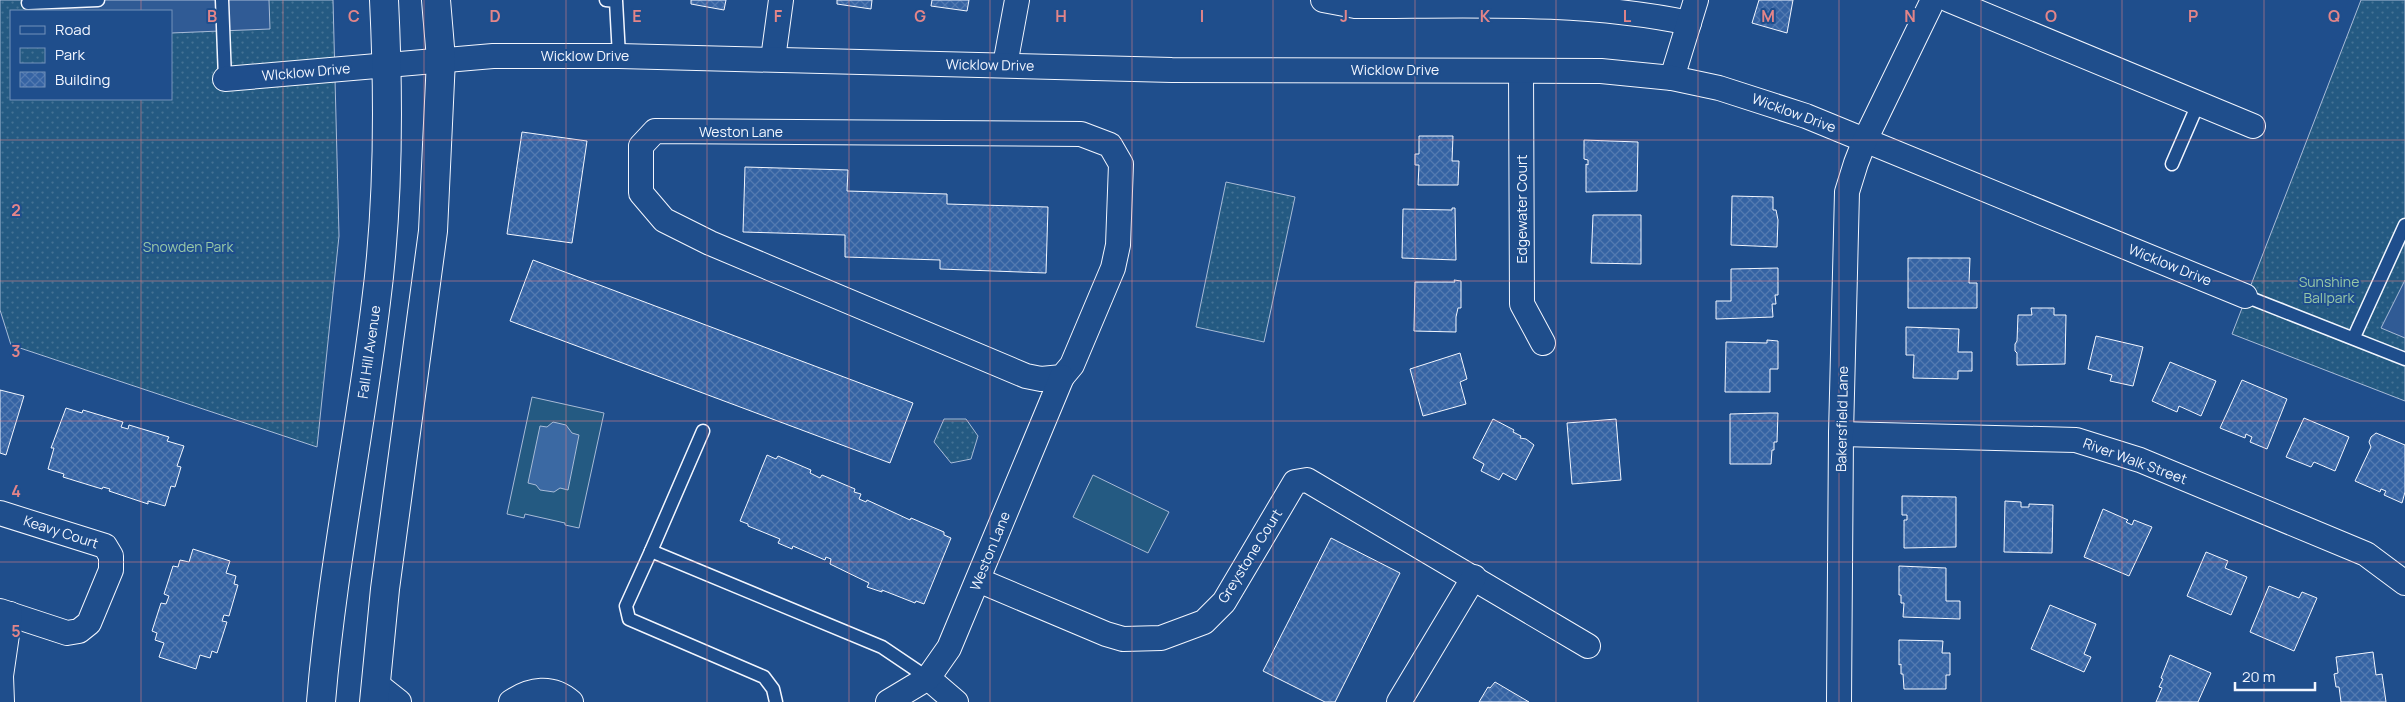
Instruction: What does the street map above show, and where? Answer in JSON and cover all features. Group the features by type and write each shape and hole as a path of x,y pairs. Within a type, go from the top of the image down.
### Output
{"main road":[{"name":"Fall Hill Avenue","path":"321,702 337,560 377,292 384,226 388,65 384,0"},
{"path":"375,693 385,588 434,231 441,60 436,0"}],"street":[{"path":"773,59 781,0"},
{"path":"1005,65 1017,0"},
{"path":"1323,0 1354,6 1576,6 1619,10 1689,23"},
{"path":"1672,78 1696,0"},
{"name":"Bakersfield Lane","path":"1839,702 1841,434 1846,202 1853,171 1865,140 1932,0"},
{"path":"1949,0 2253,126"},
{"name":"Wicklow Drive","path":"388,65 493,56 619,56 1172,70 1601,71 1672,78 1719,88 1806,116 2244,296"},
{"name":"WIcklow Drive","path":"225,79 388,65"},
{"name":"Edgewater Court","path":"1521,71 1522,304 1543,343"},
{"name":"Weston Lane","path":"888,702 928,678 949,648 1062,377 1072,365 1113,268 1118,245 1121,164 1110,145 1081,134 655,131 641,146 641,193 664,220 710,243 1026,376 1041,379 1062,377"},
{"name":"River Walk Street","path":"1841,434 2076,440 2140,460 2366,554 2405,582"},
{"name":"Greystone Court","path":"978,580 1106,634 1123,639 1161,638 1204,622 1224,602 1295,482 1307,480 1588,646"},
{"name":"Keavy Court","path":"0,513 105,546 111,556 111,570 89,623 79,631 67,632 5,612 1,676 2,702"},
{"path":"1399,702 1474,577"},
{"path":"928,678 956,702"},
{"path":"511,702 523,694 537,690 552,691 571,702"},
{"path":"375,693 399,702"}],"lane":[{"path":"28,3 98,0"},
{"path":"222,0 225,79"},
{"path":"606,0 616,1 619,56"},
{"path":"2172,164 2198,104"},
{"path":"2354,337 2405,224"},
{"name":"Wicklow Drive","path":"2244,296 2354,337 2405,359"},
{"path":"703,432 626,606 629,619 764,677 773,689 776,702"},
{"path":"651,552 882,647 928,678"}],"green space":[{"name":"Snowden Park","path":"0,0 333,0 339,236 317,447 11,345 0,310"},
{"name":"Sunshine Ballpark","path":"2361,0 2405,0 2405,401 2232,334"},
{"path":"1226,182 1295,197 1264,342 1196,327"},
{"path":"532,397 604,413 579,528 525,514 524,518 507,514"},
{"path":"944,419 966,419 978,436 971,459 951,463 934,442"},
{"path":"1093,475 1169,512 1148,553 1073,517"}],"shaded area":[{"path":"29,0 269,0 270,29 172,33 172,10 30,10"},
{"path":"2405,280 2405,338 2381,328"},
{"path":"553,422 566,425 572,433 579,435 568,490 560,488 554,492 540,490 536,485 528,483 540,426 547,427"}],"building":[{"path":"691,0 726,0 724,10 691,4"},
{"path":"837,0 872,0 871,9 837,4"},
{"path":"932,0 969,0 967,11 931,6"},
{"path":"1759,0 1793,0 1787,33 1752,23"},
{"path":"522,132 587,141 572,243 507,234"},
{"path":"1419,136 1453,136 1452,161 1459,161 1458,185 1418,185 1419,165 1415,165 1415,154 1419,154"},
{"path":"1584,140 1638,142 1637,191 1586,192 1586,164 1588,165 1588,160 1584,159"},
{"path":"745,167 848,170 847,191 947,194 947,204 1048,207 1046,273 940,269 940,260 845,257 845,235 743,232"},
{"path":"1732,196 1773,197 1773,210 1776,210 1778,220 1777,247 1731,245"},
{"path":"1452,208 1455,208 1456,260 1402,258 1403,209 1452,210"},
{"path":"1593,215 1641,215 1641,264 1591,263"},
{"path":"1908,258 1970,258 1969,283 1977,283 1977,308 1908,308"},
{"path":"533,260 913,403 890,463 510,321"},
{"path":"1778,268 1778,295 1775,295 1776,304 1772,304 1773,317 1716,319 1716,301 1731,301 1731,269"},
{"path":"1454,280 1461,281 1461,308 1458,308 1456,317 1456,332 1414,331 1415,282 1455,282"},
{"path":"2031,308 2054,308 2054,315 2066,315 2065,364 2017,365 2015,344 2017,341 2018,315 2032,315"},
{"path":"1906,327 1959,329 1958,352 1972,352 1972,371 1958,371 1958,379 1913,378 1914,355 1906,355"},
{"path":"2096,336 2143,347 2133,386 2110,381 2112,375 2088,369"},
{"path":"1767,340 1778,341 1778,369 1770,369 1770,392 1725,392 1726,342 1767,343"},
{"path":"1460,353 1467,379 1460,382 1466,404 1423,416 1410,369"},
{"path":"2170,362 2216,381 2201,416 2179,406 2177,412 2152,401"},
{"path":"2242,380 2287,399 2267,449 2250,442 2252,437 2246,434 2245,438 2220,428"},
{"path":"0,390 24,396 6,455 0,453"},
{"path":"66,408 82,413 83,410 123,422 121,427 128,429 129,425 169,437 167,441 184,446 177,466 181,467 175,487 171,486 165,506 148,501 148,504 109,491 110,489 103,487 102,489 63,477 64,474 48,469 54,448 51,448"},
{"path":"1778,413 1777,442 1774,442 1771,464 1730,464 1730,414"},
{"path":"2304,418 2349,437 2335,471 2314,462 2311,467 2286,457"},
{"path":"1493,419 1514,430 1513,432 1521,436 1520,438 1526,439 1534,445 1516,480 1503,473 1499,480 1481,471 1484,464 1473,458"},
{"path":"1616,419 1621,480 1572,484 1567,423"},
{"path":"2376,433 2405,445 2405,492 2402,503 2384,495 2386,491 2381,489 2380,492 2355,481 2371,447 2369,442 2371,437"},
{"path":"767,455 776,459 778,456 811,470 810,473 820,478 822,475 855,489 854,492 861,494 859,499 866,502 867,500 910,520 911,518 944,532 944,535 951,538 924,604 916,601 915,603 882,590 882,592 867,587 869,583 830,564 831,559 826,557 825,560 793,546 792,549 778,543 780,539 740,521"},
{"path":"1902,496 1956,497 1956,547 1904,548 1904,520 1907,520 1907,515 1902,515"},
{"path":"2005,501 2021,502 2021,507 2029,507 2029,504 2053,505 2052,553 2004,552"},
{"path":"2103,509 2128,520 2126,522 2132,525 2134,520 2152,527 2129,576 2084,557"},
{"path":"1331,538 1400,573 1335,702 1325,702 1263,671"},
{"path":"193,549 230,561 226,573 236,576 234,584 238,585 229,616 224,615 222,621 227,622 217,653 212,651 210,658 200,655 196,669 159,657 164,643 155,640 157,633 152,631 161,603 166,604 169,596 164,594 173,566 178,567 180,560 189,562"},
{"path":"2206,552 2228,561 2225,568 2247,577 2231,615 2187,596"},
{"path":"1899,566 1946,568 1946,601 1960,601 1960,619 1903,617 1904,603 1901,603 1901,595 1899,595"},
{"path":"2269,586 2299,598 2302,592 2317,598 2294,651 2250,632"},
{"path":"2050,605 2096,624 2084,654 2091,657 2084,672 2031,649"},
{"path":"1899,640 1943,641 1942,653 1950,653 1950,675 1946,675 1946,689 1904,689 1901,664 1899,665"},
{"path":"2373,652 2376,675 2382,674 2386,702 2341,702 2339,687 2336,687 2334,674 2338,673 2336,657"},
{"path":"2170,655 2211,673 2198,702 2156,702 2162,688 2159,687 2163,679 2161,678"},
{"path":"1495,682 1529,702 1479,702 1488,687 1490,688"}]}
